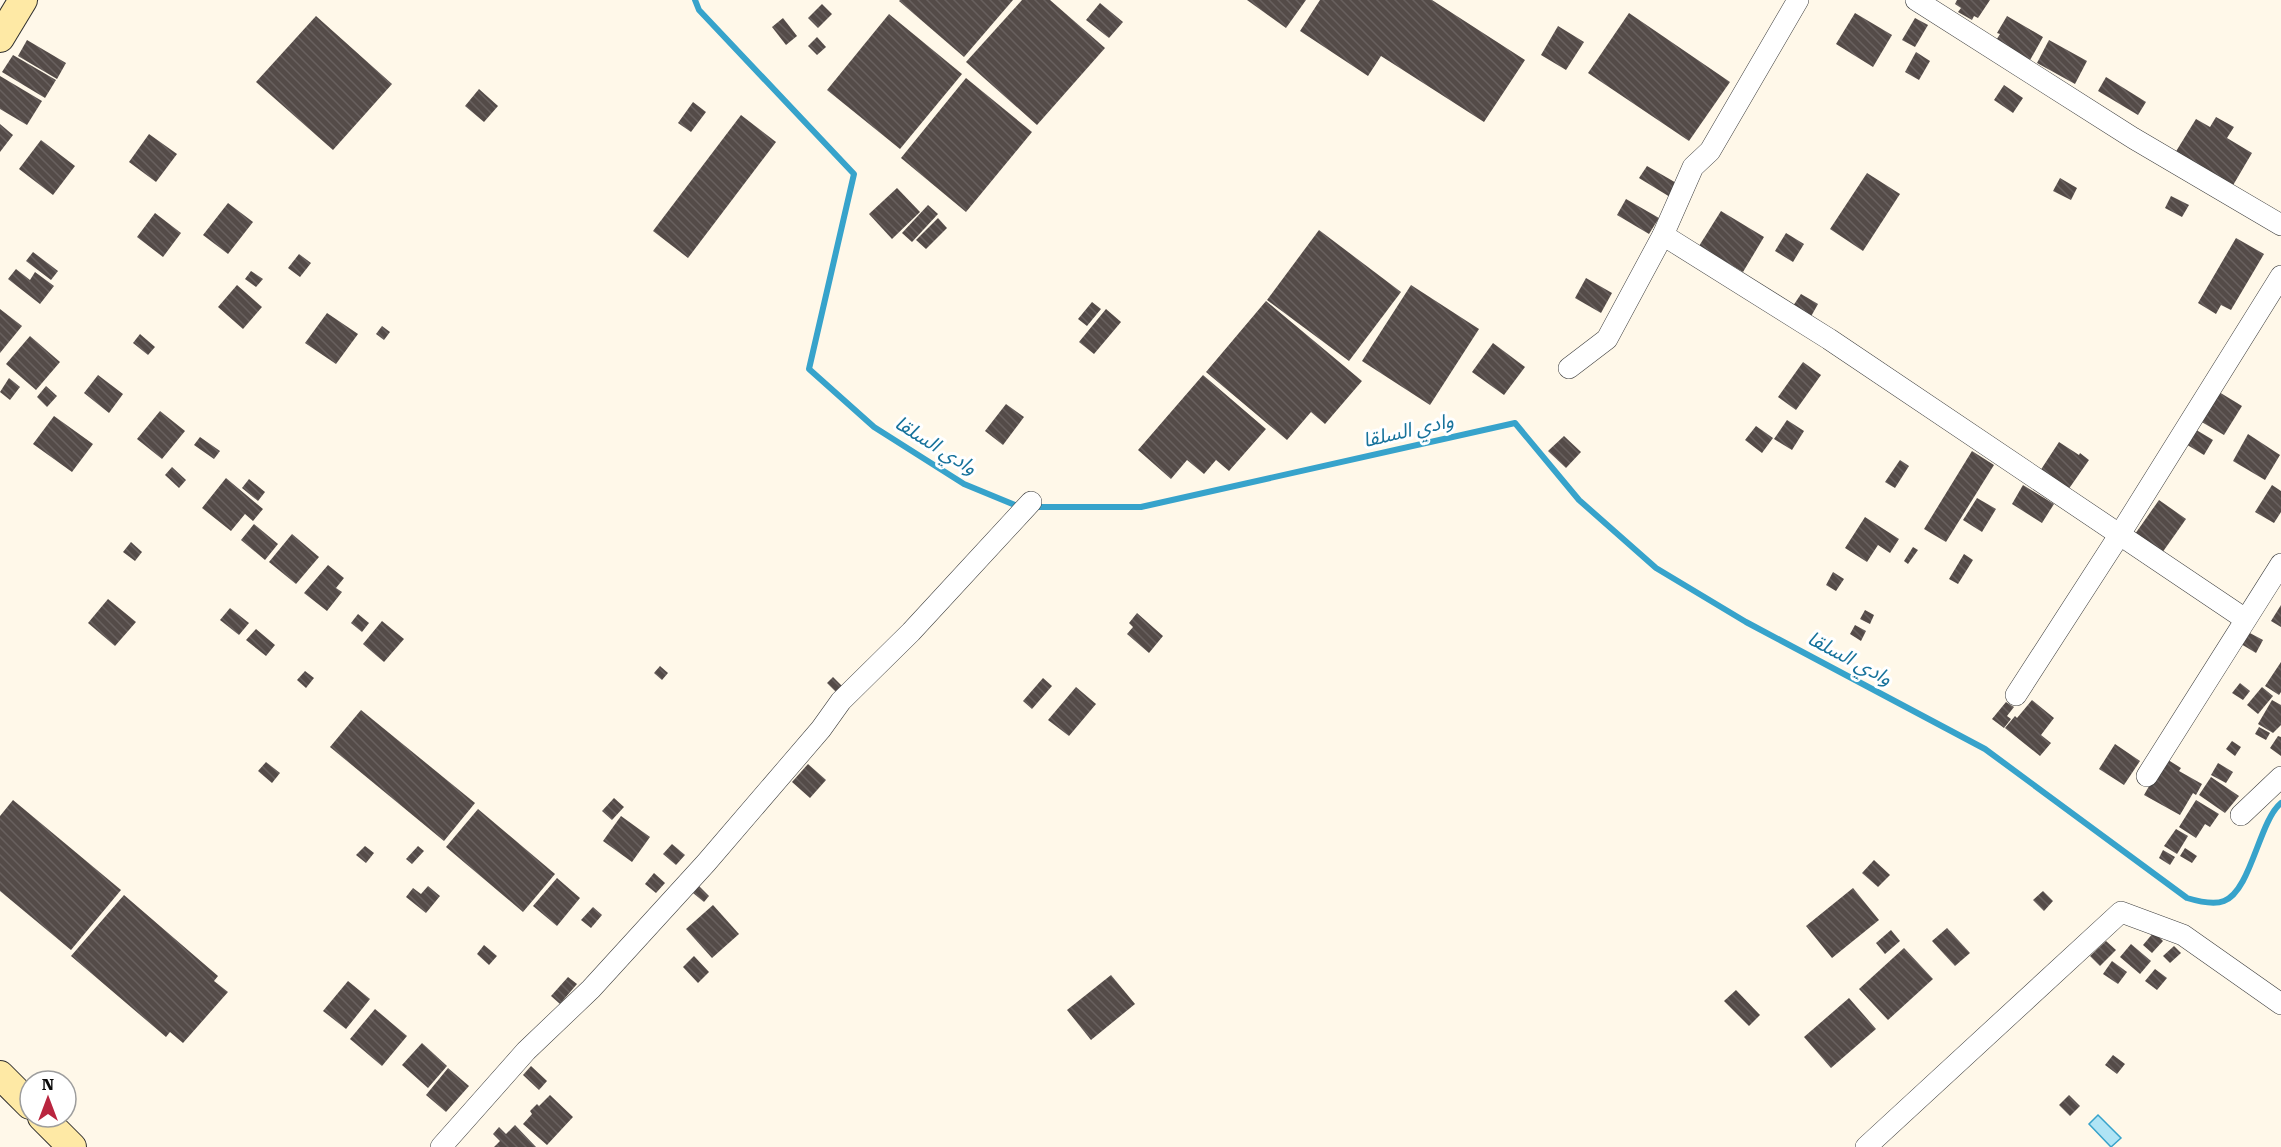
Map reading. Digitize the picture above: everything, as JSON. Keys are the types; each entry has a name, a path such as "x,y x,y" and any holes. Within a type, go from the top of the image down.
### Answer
{"street":[{"path":"3,28 23,0"},
{"path":"1569,368 1607,339 1663,235 1693,167 1710,151 1798,0"},
{"path":"1916,0 2133,138 2281,225"},
{"path":"1663,235 1829,339 2245,619"},
{"path":"2016,695 2120,534 2281,276"},
{"path":"441,1147 526,1051 591,989 706,863 821,729 841,701 910,632 1031,502"},
{"path":"2147,776 2281,564"},
{"path":"2241,815 2281,777"},
{"path":"1866,1147 2121,912 2183,936 2281,1004"},
{"path":"0,1075 18,1093"},
{"path":"54,1129 72,1147"}],"water":[{"path":"2098,1115 2121,1138 2111,1147 2089,1124"}],"building":[{"path":"900,0 1013,0 964,57"},
{"path":"1022,0 1050,0 1105,48 1037,125 966,62"},
{"path":"1247,0 1306,0 1286,28"},
{"path":"1320,0 1432,0 1525,60 1484,122 1381,56 1368,76 1300,31"},
{"path":"1957,0 1990,0 1978,18 1974,16 1972,20 1958,12 1961,8 1955,4"},
{"path":"1100,3 1123,22 1109,38 1086,20"},
{"path":"822,4 832,14 818,28 808,18"},
{"path":"1629,13 1730,82 1689,141 1588,73"},
{"path":"1855,13 1892,35 1873,67 1836,44"},
{"path":"889,14 962,74 900,149 827,90"},
{"path":"316,16 392,84 333,150 256,82"},
{"path":"2007,16 2043,37 2029,62 1995,42 2000,34 1997,33"},
{"path":"783,18 797,36 786,45 772,27"},
{"path":"1915,18 1928,25 1915,47 1902,40"},
{"path":"1558,26 1584,42 1566,70 1541,55"},
{"path":"817,37 826,47 817,55 808,46"},
{"path":"27,40 66,63 57,79 18,56"},
{"path":"2049,40 2087,61 2075,84 2037,63"},
{"path":"1916,52 1930,61 1919,80 1905,72"},
{"path":"13,55 56,80 45,98 2,72"},
{"path":"0,76 42,101 27,125 0,109"},
{"path":"2106,77 2146,102 2138,115 2098,91"},
{"path":"966,78 1032,132 966,212 901,158"},
{"path":"2004,85 2023,98 2013,113 1994,100"},
{"path":"479,89 498,106 484,122 465,106"},
{"path":"693,102 706,112 691,132 678,123"},
{"path":"741,115 776,142 688,258 653,231"},
{"path":"2216,117 2234,127 2227,138 2252,153 2232,187 2175,153 2196,119 2210,127"},
{"path":"0,124 13,135 0,152"},
{"path":"149,134 177,154 156,182 129,162"},
{"path":"41,140 75,166 53,195 19,169"},
{"path":"1647,166 1678,184 1670,197 1639,178"},
{"path":"1867,173 1900,194 1863,251 1830,229"},
{"path":"2060,178 2077,188 2071,200 2053,191"},
{"path":"897,188 920,212 892,239 869,214"},
{"path":"2171,196 2189,205 2182,217 2165,208"},
{"path":"1626,199 1659,218 1649,234 1617,215"},
{"path":"228,203 253,222 228,254 203,235"},
{"path":"928,205 938,214 912,242 902,233"},
{"path":"1721,211 1764,237 1743,272 1699,246"},
{"path":"155,213 181,233 163,257 137,237"},
{"path":"938,218 947,228 926,249 916,240"},
{"path":"1319,230 1401,292 1349,361 1267,300"},
{"path":"1786,233 1804,244 1793,262 1775,251"},
{"path":"2236,238 2264,254 2231,310 2221,305 2216,314 2198,303"},
{"path":"33,252 58,271 51,280 26,261"},
{"path":"299,254 311,263 300,277 288,268"},
{"path":"16,269 30,280 35,272 54,286 40,304 8,279"},
{"path":"251,271 263,279 256,287 245,279"},
{"path":"1586,278 1612,293 1601,313 1575,298"},
{"path":"237,285 262,307 243,329 218,307"},
{"path":"1411,285 1479,329 1430,405 1362,361"},
{"path":"1801,294 1818,304 1809,320 1791,309"},
{"path":"1266,301 1362,381 1325,424 1311,412 1287,440 1206,372"},
{"path":"1092,302 1101,309 1087,326 1078,319"},
{"path":"0,309 22,326 0,353"},
{"path":"1106,309 1121,322 1094,354 1079,342"},
{"path":"327,313 358,334 336,364 305,343"},
{"path":"382,326 390,332 384,340 376,334"},
{"path":"140,334 155,347 148,355 133,343"},
{"path":"30,336 60,362 36,390 6,364"},
{"path":"1493,343 1525,367 1504,395 1472,372"},
{"path":"1803,362 1821,375 1796,410 1778,397"},
{"path":"98,375 123,394 109,413 84,393"},
{"path":"1203,375 1266,429 1229,471 1216,460 1204,474 1187,460 1171,479 1138,450"},
{"path":"9,378 20,387 10,400 0,392"},
{"path":"46,386 57,396 47,407 37,397"},
{"path":"2219,392 2242,406 2224,435 2200,421"},
{"path":"1006,404 1024,417 1003,445 985,431"},
{"path":"160,411 185,431 162,459 137,439"},
{"path":"54,416 93,444 72,472 33,444"},
{"path":"1787,420 1804,431 1792,450 1774,439"},
{"path":"1756,426 1773,438 1762,453 1745,440"},
{"path":"2193,428 2213,440 2204,455 2184,443"},
{"path":"2248,434 2280,455 2265,480 2233,461"},
{"path":"1564,436 1581,452 1566,468 1548,451"},
{"path":"200,437 220,451 214,459 194,445"},
{"path":"2059,442 2089,460 2068,490 2040,471"},
{"path":"1972,451 1994,465 1946,542 1924,529"},
{"path":"1900,460 1909,466 1895,488 1885,482"},
{"path":"172,467 186,480 179,488 165,475"},
{"path":"226,478 263,509 253,521 245,514 231,531 202,508"},
{"path":"249,479 265,492 258,501 242,488"},
{"path":"2023,485 2054,504 2042,523 2012,504"},
{"path":"2272,485 2281,491 2281,512 2274,523 2255,512"},
{"path":"1977,498 1996,509 1982,532 1963,520"},
{"path":"2159,500 2186,519 2162,553 2135,534"},
{"path":"1865,517 1899,539 1890,553 1878,545 1867,562 1845,548"},
{"path":"254,524 278,544 265,560 241,540"},
{"path":"292,534 319,557 296,584 269,562"},
{"path":"131,542 142,552 135,561 123,552"},
{"path":"1913,547 1918,550 1908,564 1904,561"},
{"path":"1964,554 1973,560 1958,584 1949,579"},
{"path":"328,565 344,578 336,588 342,592 327,611 304,593"},
{"path":"1833,572 1844,579 1836,591 1826,585"},
{"path":"108,599 136,622 115,646 88,623"},
{"path":"2281,605 2281,627 2271,621"},
{"path":"230,608 249,623 239,635 220,620"},
{"path":"1865,610 1874,615 1870,624 1860,619"},
{"path":"1137,613 1163,636 1149,653 1127,634 1133,627 1129,623"},
{"path":"358,614 369,623 362,632 351,623"},
{"path":"382,621 404,639 384,662 363,644"},
{"path":"1855,625 1866,631 1861,641 1850,634"},
{"path":"256,629 275,645 266,656 246,640"},
{"path":"2248,632 2263,640 2256,653 2241,644"},
{"path":"2281,662 2281,692 2279,695 2265,686"},
{"path":"660,666 668,673 662,680 654,673"},
{"path":"305,671 314,678 306,688 297,680"},
{"path":"833,677 844,688 838,694 827,683"},
{"path":"1043,678 1052,686 1032,709 1023,701"},
{"path":"2240,683 2250,691 2243,700 2232,693"},
{"path":"1076,687 1096,704 1069,736 1048,720"},
{"path":"2262,687 2273,696 2258,714 2247,705"},
{"path":"2032,700 2054,718 2041,735 2051,743 2040,756 2005,728"},
{"path":"2272,700 2281,705 2281,725 2273,733 2258,724"},
{"path":"2006,702 2014,707 2007,716 2011,719 2004,728 1992,719"},
{"path":"361,710 475,803 444,841 330,747"},
{"path":"2259,727 2270,733 2266,740 2255,734"},
{"path":"2278,736 2281,737 2281,756 2270,748"},
{"path":"2232,741 2241,747 2235,756 2226,749"},
{"path":"2115,744 2140,761 2124,785 2099,769"},
{"path":"2165,758 2181,768 2179,771 2202,784 2196,795 2193,793 2180,815 2144,795"},
{"path":"266,762 280,773 272,783 258,771"},
{"path":"2218,763 2233,772 2226,783 2211,775"},
{"path":"808,764 826,780 810,798 792,782"},
{"path":"2211,777 2239,796 2225,813 2199,795"},
{"path":"614,798 624,807 612,820 602,811"},
{"path":"13,800 121,890 71,950 0,891 0,816"},
{"path":"2196,800 2219,814 2210,827 2205,824 2196,838 2179,827"},
{"path":"478,809 555,874 523,912 446,847"},
{"path":"621,816 650,837 632,862 603,841"},
{"path":"2176,829 2188,836 2177,854 2164,846"},
{"path":"672,844 685,855 676,865 663,854"},
{"path":"365,846 374,853 366,863 356,855"},
{"path":"418,846 424,851 412,864 406,859"},
{"path":"2185,848 2197,856 2192,863 2180,856"},
{"path":"2163,850 2175,857 2170,865 2159,858"},
{"path":"1874,860 1890,875 1878,887 1862,873"},
{"path":"654,873 665,883 656,893 645,884"},
{"path":"557,878 580,898 557,926 533,906"},
{"path":"428,886 440,896 426,913 406,897 413,888 421,894"},
{"path":"699,886 709,896 704,902 693,893"},
{"path":"1853,888 1879,920 1832,958 1806,926"},
{"path":"2043,891 2053,901 2044,911 2033,900"},
{"path":"124,895 218,976 214,981 228,992 183,1043 170,1032 166,1037 71,956"},
{"path":"713,905 739,934 712,958 686,929"},
{"path":"593,907 602,915 591,928 581,920"},
{"path":"1947,928 1970,953 1955,966 1932,941"},
{"path":"1891,930 1900,941 1885,954 1876,943"},
{"path":"2154,932 2163,941 2152,953 2143,945"},
{"path":"2106,941 2116,950 2100,966 2090,956"},
{"path":"2131,944 2151,961 2140,974 2120,957"},
{"path":"484,945 497,956 489,965 477,954"},
{"path":"2174,946 2181,953 2170,963 2163,956"},
{"path":"1904,948 1933,979 1888,1020 1859,989"},
{"path":"694,956 709,972 698,983 683,967"},
{"path":"2112,961 2127,972 2118,984 2103,974"},
{"path":"2155,969 2167,978 2157,990 2145,981"},
{"path":"1111,975 1135,1004 1091,1040 1067,1010"},
{"path":"568,977 577,984 560,1004 551,996"},
{"path":"348,981 370,999 346,1029 323,1011"},
{"path":"1736,990 1760,1015 1749,1026 1724,1001"},
{"path":"1849,998 1876,1029 1831,1068 1804,1037"},
{"path":"375,1009 407,1036 382,1066 350,1039"},
{"path":"422,1043 447,1066 428,1088 402,1065"},
{"path":"2113,1055 2125,1064 2117,1074 2105,1065"},
{"path":"531,1066 547,1081 539,1090 523,1075"},
{"path":"448,1068 469,1086 446,1112 426,1095"},
{"path":"550,1095 573,1117 547,1145 523,1124 532,1114 530,1111"},
{"path":"2069,1095 2080,1106 2070,1116 2059,1105"},
{"path":"515,1125 536,1147 494,1147 500,1141 493,1134 499,1127 506,1134"}],"waterway":[{"name":"وادي السلقا","path":"695,0 699,10 854,174 809,369 874,427 964,484 1020,507"},
{"name":"وادي السلقا","path":"1033,507 1141,507 1515,423 1579,500 1656,568 1746,622 1985,749 2187,898 2215,903 2224,901 2233,895 2248,870 2273,812 2281,803"}]}
